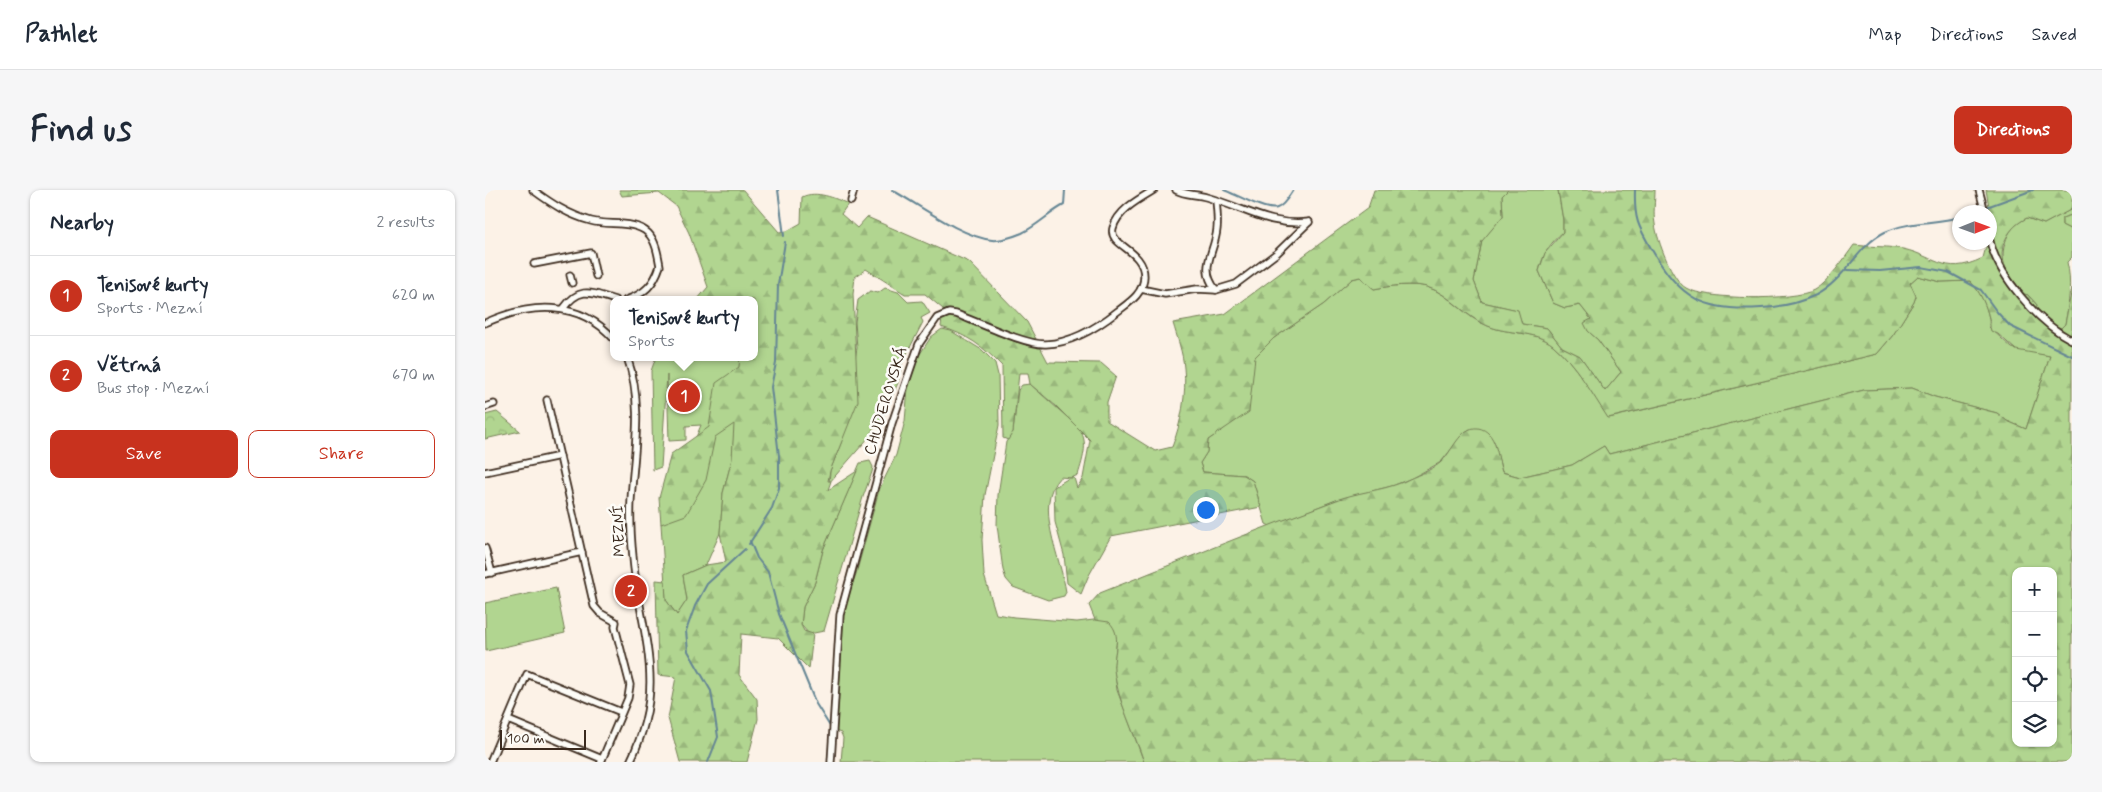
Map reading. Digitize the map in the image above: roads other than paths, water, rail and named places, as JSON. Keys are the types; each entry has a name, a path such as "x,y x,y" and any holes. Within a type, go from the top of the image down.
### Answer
{"street":[{"path":"533,190 569,214 596,222 627,225 648,233 653,240 660,266 650,287 636,296"},
{"path":"851,201 854,190"},
{"path":"1154,190 1135,201 1118,219 1113,230 1114,238 1118,243 1135,254 1142,263 1144,276 1141,289 1165,294 1197,290 1217,290 1236,284 1277,253 1309,222 1291,224 1272,222 1217,200 1176,190"},
{"path":"1979,190 1984,205"},
{"path":"1217,200 1217,230 1207,264 1210,282 1217,290"},
{"path":"1992,250 2004,273 2040,318 2072,340"},
{"path":"534,264 591,253 596,276"},
{"path":"570,275 572,283"},
{"name":"CHUDEROVSKÁ","path":"831,762 840,615 898,404 919,344 933,323 943,315 956,314 1040,344 1055,343 1096,327 1135,298 1141,289"},
{"path":"563,309 570,299 588,292 610,299"},
{"path":"485,323 527,308 563,309 581,314 596,323 610,335"},
{"name":"MEZNÍ","path":"628,361 633,374 638,406 631,501 633,560 649,659 650,682 643,729 630,762"},
{"path":"508,720 601,760 628,698 630,685 615,627 616,622 607,619 594,606 547,400"},
{"path":"485,407 494,404"},
{"path":"485,472 560,456"},
{"path":"485,548 488,573 582,552"},
{"path":"490,762 527,674 621,712"}],"waterway":[{"path":"778,190 784,236"},
{"path":"892,190 954,227 992,240 1022,233 1064,205 1065,190"},
{"path":"1224,190 1272,209 1282,205 1293,190"},
{"path":"1635,190 1635,208 1638,222 1643,235 1662,267 1684,291 1696,299 1724,308 1775,307 1796,303 1809,298 1826,289 1867,245 1885,232 1912,224 1952,219"},
{"path":"1992,205 2033,190"},
{"path":"749,544 772,508 779,488 779,456 771,387 776,363 778,285 785,242"},
{"path":"1847,270 1880,271 1921,267 1948,272 1981,290 2010,326 2072,356"},
{"path":"750,541 757,558 768,572 779,614 816,704 831,728"},
{"path":"708,762 718,737 711,691 688,651 686,631 695,606 707,584 745,549"}],"place":[{"name":"Tenisové kurty","path":"684,396"},
{"name":"Větrná","path":"631,591"}]}
